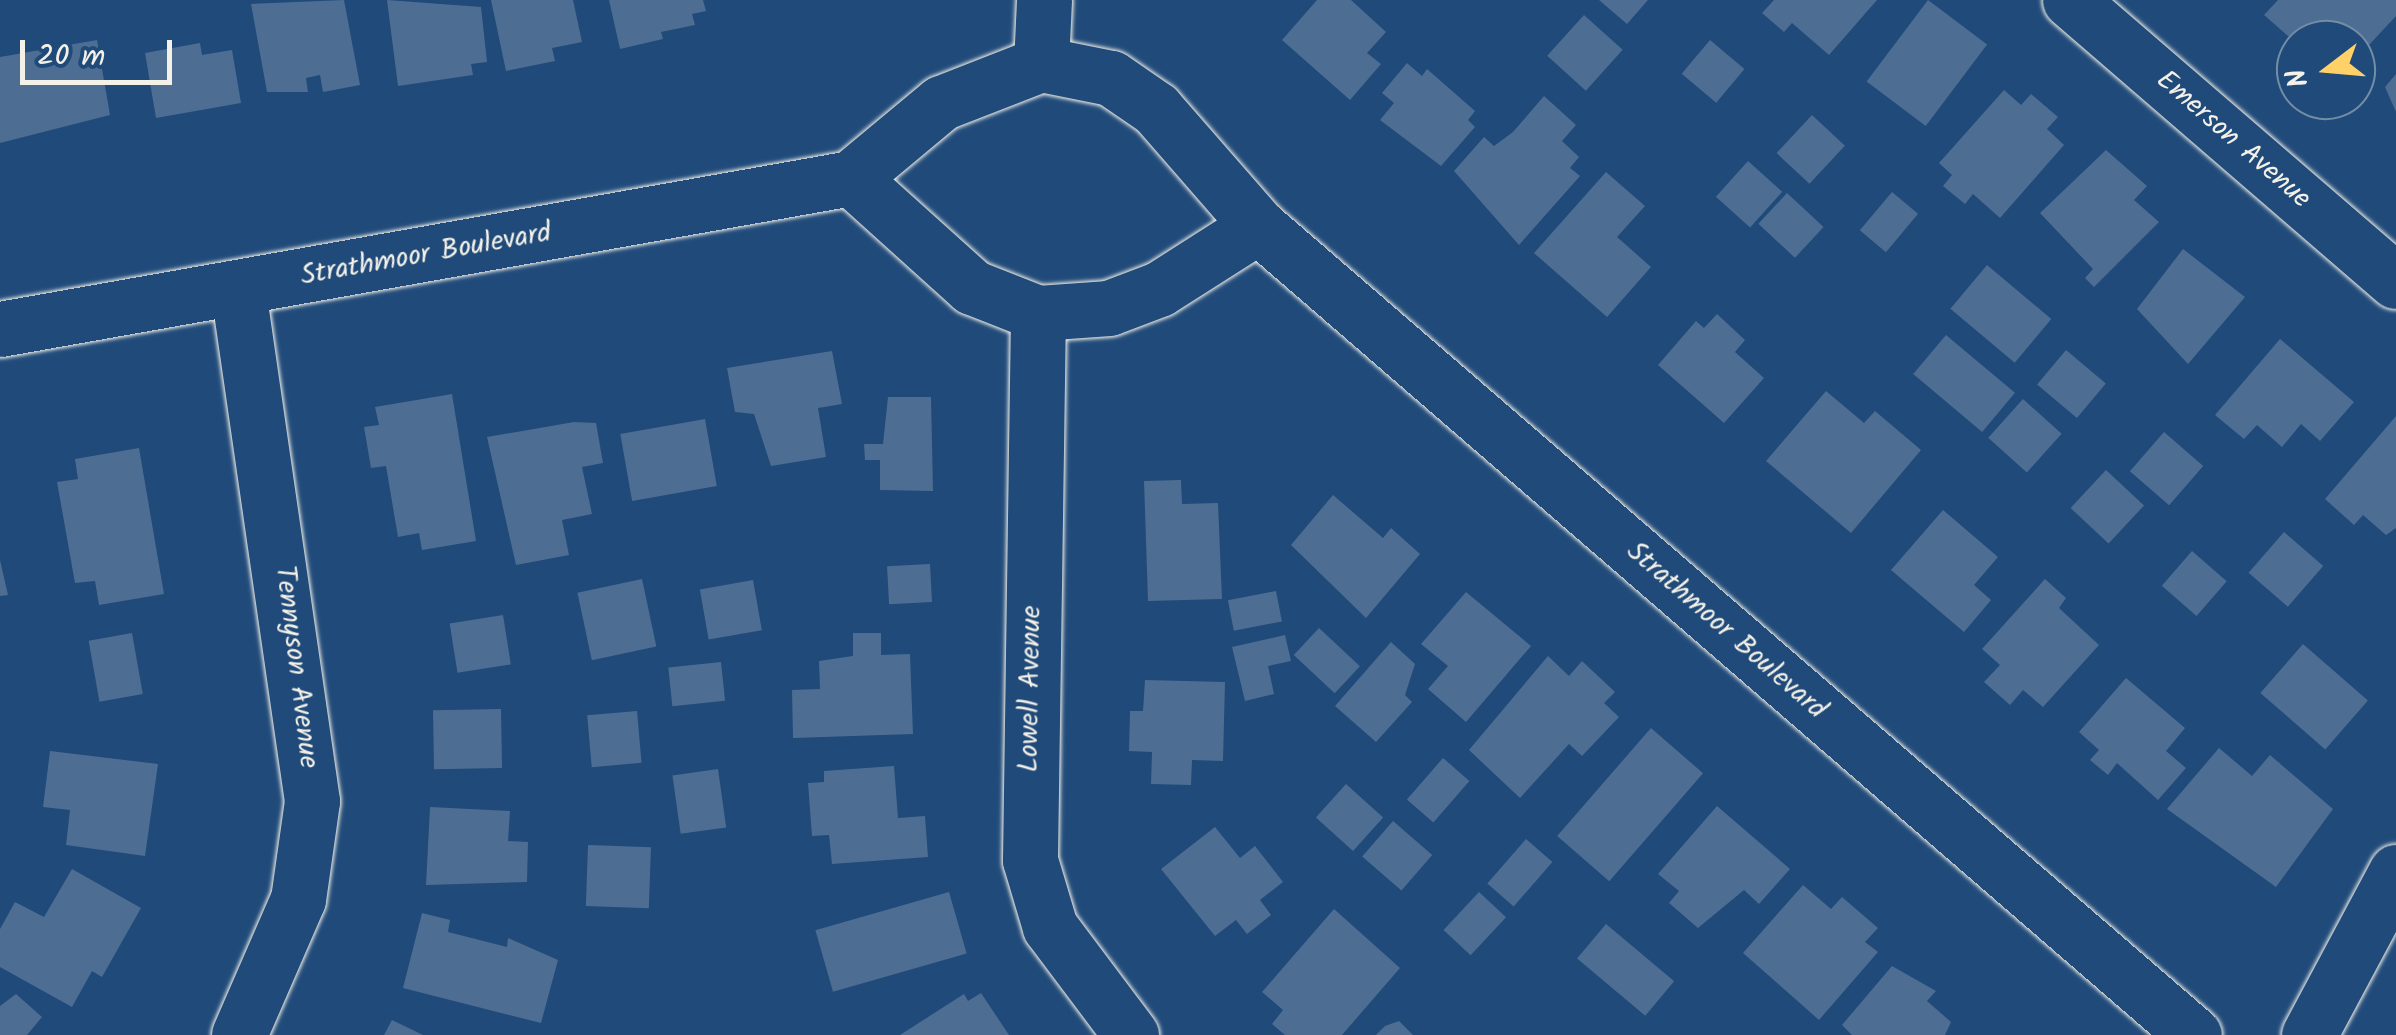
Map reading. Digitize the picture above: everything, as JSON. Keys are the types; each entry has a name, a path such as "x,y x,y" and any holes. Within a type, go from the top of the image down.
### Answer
{"street":[{"path":"1041,64 1044,0"},
{"name":"Emerson Avenue","path":"2070,0 2396,282"},
{"path":"1041,64 1111,78 1156,109 1258,226 1159,289 1109,308 1038,313 972,286 851,178 941,102 1041,64"},
{"name":"Strathmoor Boulevard","path":"0,329 238,290 851,178"},
{"name":"Strathmoor Boulevard","path":"1258,226 2194,1035"},
{"name":"Tennyson Avenue","path":"238,290 312,800 298,899 239,1035"},
{"name":"Lowell Avenue","path":"1038,313 1030,860 1050,928 1131,1035"},
{"path":"2310,1035 2396,872"}],"building":[{"path":"344,0 360,85 323,92 320,75 306,78 308,92 267,92 251,4"},
{"path":"387,0 481,7 487,62 471,64 473,75 398,86"},
{"path":"491,0 573,0 582,42 552,48 555,61 506,71"},
{"path":"609,0 703,0 706,11 692,14 695,25 661,32 663,39 620,49"},
{"path":"1317,0 1351,0 1386,32 1367,53 1381,64 1350,100 1282,40"},
{"path":"1599,0 1648,0 1627,24"},
{"path":"1774,0 1877,0 1829,55 1792,23 1784,32 1762,13"},
{"path":"1928,0 1987,45 1926,126 1867,81"},
{"path":"2278,0 2396,0 2396,16 2376,38 2376,20 2276,20 2276,26 2264,15"},
{"path":"1584,15 1623,50 1586,91 1547,56"},
{"path":"97,40 110,115 0,143 0,57"},
{"path":"1710,40 1744,69 1716,103 1682,74"},
{"path":"200,43 202,55 232,50 241,103 156,118 145,53"},
{"path":"1407,63 1422,76 1427,69 1475,111 1468,120 1475,127 1441,166 1380,120 1394,103 1382,93"},
{"path":"2396,74 2396,112 2385,87"},
{"path":"2004,90 2021,105 2031,94 2058,117 2047,129 2064,145 2000,218 1973,194 1965,204 1943,186 1952,175 1939,163"},
{"path":"1544,96 1576,125 1562,141 1579,157 1570,168 1580,176 1519,245 1454,171 1484,137 1494,146 1513,132"},
{"path":"1812,115 1845,146 1809,184 1777,153"},
{"path":"2106,150 2147,186 2134,200 2159,222 2094,287 2085,278 2093,269 2040,213"},
{"path":"1748,161 1782,192 1750,227 1716,197"},
{"path":"1606,172 1645,206 1617,237 1651,267 1607,317 1534,253"},
{"path":"1892,192 1918,214 1886,252 1860,230"},
{"path":"1787,193 1824,227 1795,258 1758,224"},
{"path":"2183,249 2245,297 2188,364 2137,309"},
{"path":"1987,265 2051,319 2015,363 1950,309"},
{"path":"1717,314 1745,340 1735,352 1764,378 1724,423 1658,365 1696,321 1704,328"},
{"path":"1946,335 2015,393 1982,432 1913,374"},
{"path":"2280,339 2354,402 2320,441 2301,424 2282,447 2257,425 2244,439 2215,415"},
{"path":"2066,350 2106,383 2077,418 2037,384"},
{"path":"832,351 842,404 818,408 826,457 771,466 754,414 735,412 727,368"},
{"path":"1826,391 1864,423 1875,411 1921,450 1851,533 1766,461"},
{"path":"452,394 476,541 422,550 419,533 398,537 386,466 371,468 364,427 379,425 375,407"},
{"path":"888,397 931,397 933,491 880,490 880,460 865,460 864,444 883,444"},
{"path":"2023,399 2062,434 2027,472 1988,438"},
{"path":"2396,416 2396,528 2386,535 2363,515 2354,525 2325,499"},
{"path":"705,419 717,486 632,501 620,434"},
{"path":"574,422 596,423 603,463 582,467 592,514 562,520 569,555 516,565 487,437"},
{"path":"2164,432 2203,466 2169,505 2130,471"},
{"path":"139,448 164,594 99,605 95,581 75,583 57,482 78,479 75,459"},
{"path":"2106,470 2144,505 2109,543 2071,508"},
{"path":"1181,480 1182,504 1218,503 1222,599 1148,601 1144,481"},
{"path":"1333,495 1383,538 1391,528 1420,554 1366,618 1291,545"},
{"path":"1943,510 1998,557 1974,585 1991,600 1964,632 1891,570"},
{"path":"2284,532 2323,566 2288,607 2249,573"},
{"path":"2192,551 2227,581 2197,616 2162,586"},
{"path":"0,560 8,595 0,596"},
{"path":"930,564 932,602 889,604 887,566"},
{"path":"642,579 656,646 592,660 577,593"},
{"path":"2045,579 2066,598 2059,608 2099,645 2043,707 2023,690 2010,705 1984,682 2000,665 1982,649"},
{"path":"753,580 762,630 709,640 700,589"},
{"path":"1276,591 1282,621 1234,631 1228,600"},
{"path":"1466,592 1531,646 1466,722 1428,689 1448,666 1421,644"},
{"path":"503,615 511,664 457,673 450,623"},
{"path":"1319,628 1360,666 1335,693 1294,655"},
{"path":"132,633 143,694 99,702 89,641"},
{"path":"853,633 881,633 881,655 910,654 913,734 793,738 792,690 820,689 819,661 853,656"},
{"path":"1285,635 1291,661 1268,666 1274,694 1245,701 1232,647"},
{"path":"1391,642 1415,664 1405,695 1412,702 1376,742 1335,706"},
{"path":"2303,644 2368,700 2325,749 2260,693"},
{"path":"1548,656 1569,676 1582,661 1615,692 1604,703 1619,717 1582,756 1569,744 1520,798 1469,750"},
{"path":"721,662 725,701 672,706 668,668"},
{"path":"2126,678 2185,728 2166,751 2186,768 2158,800 2117,763 2108,775 2090,760 2099,750 2079,732"},
{"path":"1145,680 1225,682 1223,761 1192,760 1191,785 1151,784 1152,752 1129,751 1130,711 1143,711"},
{"path":"501,709 502,768 434,769 433,710"},
{"path":"637,711 642,763 592,767 587,715"},
{"path":"1651,728 1703,773 1609,881 1557,836"},
{"path":"2219,748 2252,776 2270,755 2333,809 2276,887 2167,809"},
{"path":"50,751 158,764 145,856 66,845 70,810 43,807"},
{"path":"1443,758 1469,781 1433,822 1407,800"},
{"path":"894,766 898,818 925,816 928,857 832,864 829,835 812,836 808,783 824,782 824,771"},
{"path":"718,769 726,827 681,834 672,775"},
{"path":"1346,784 1383,817 1353,851 1316,817"},
{"path":"1717,806 1790,869 1759,904 1744,890 1698,928 1669,903 1679,891 1658,874"},
{"path":"430,807 510,811 508,841 528,842 527,882 426,885"},
{"path":"1393,821 1432,855 1401,891 1362,856"},
{"path":"1215,827 1240,858 1255,846 1283,882 1260,900 1271,915 1247,934 1236,920 1215,936 1161,869"},
{"path":"1526,839 1552,862 1514,906 1487,884"},
{"path":"588,845 651,847 649,908 586,906"},
{"path":"72,869 141,908 102,977 92,971 72,1007 0,967 0,929 15,902 44,917"},
{"path":"1803,885 1831,909 1842,897 1878,928 1865,942 1878,952 1819,1020 1743,953"},
{"path":"949,892 967,954 833,992 815,930"},
{"path":"1479,892 1506,917 1471,955 1444,930"},
{"path":"1334,909 1400,968 1342,1035 1285,1035 1272,1024 1283,1010 1262,992"},
{"path":"422,913 450,920 448,932 507,947 508,938 558,960 541,1023 403,988"},
{"path":"1606,924 1674,981 1645,1016 1577,958"},
{"path":"1892,966 1936,991 1927,1001 1951,1022 1945,1035 1852,1035 1842,1025"},
{"path":"981,993 1009,1035 900,1035 964,994 968,1001"},
{"path":"16,994 42,1017 27,1035 0,1035 0,1006"},
{"path":"392,1020 423,1035 384,1035"},
{"path":"1399,1021 1413,1035 1376,1035 1385,1026"}]}
